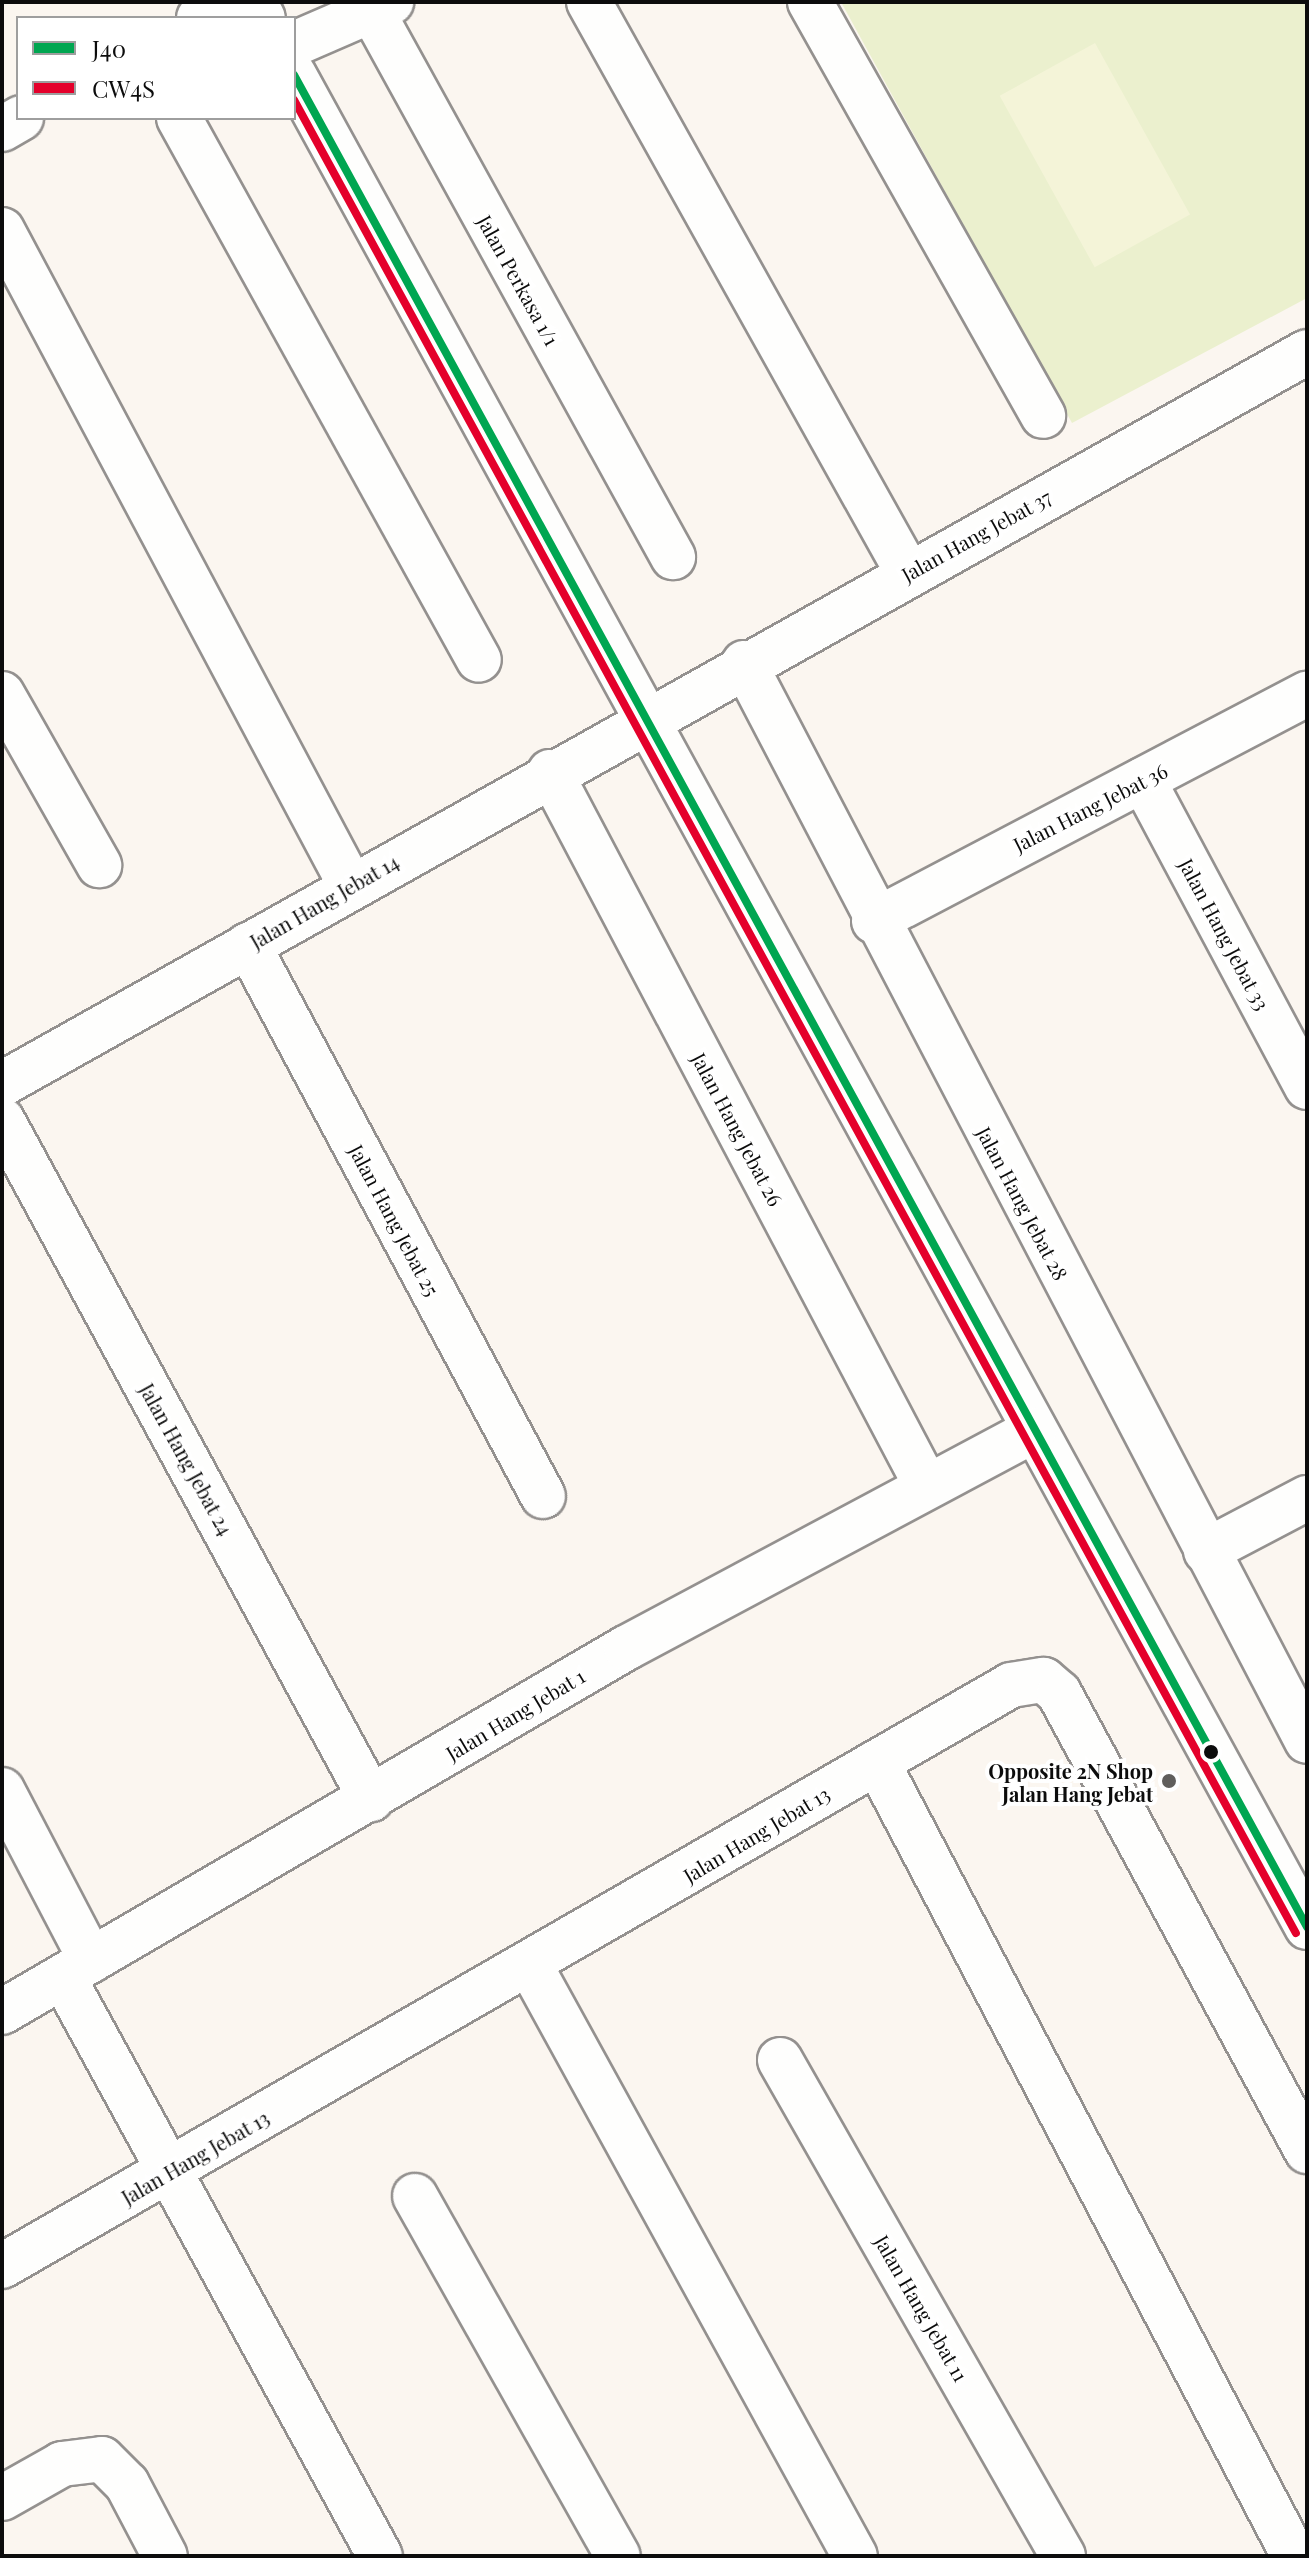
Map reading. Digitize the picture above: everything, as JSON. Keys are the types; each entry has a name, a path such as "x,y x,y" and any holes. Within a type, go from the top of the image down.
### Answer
{"street":[{"path":"202,16 227,2"},
{"path":"589,2 908,573"},
{"path":"810,2 1043,416"},
{"path":"296,43 376,6"},
{"name":"Jalan Perkasa 1/1","path":"376,6 673,557"},
{"path":"296,79 1307,1927"},
{"path":"180,120 479,660"},
{"path":"2,230 351,886"},
{"name":"Jalan Hang Jebat 37","path":"646,718 1307,352"},
{"name":"Jalan Hang Jebat 28","path":"744,663 874,921 1307,1741"},
{"path":"2,694 99,865"},
{"name":"Jalan Hang Jebat 36","path":"874,921 1307,694"},
{"name":"Jalan Hang Jebat 14","path":"2,1084 646,718"},
{"name":"Jalan Hang Jebat 26","path":"550,772 926,1485"},
{"name":"Jalan Hang Jebat 33","path":"1143,780 1307,1087"},
{"name":"Jalan Hang Jebat 25","path":"248,945 543,1496"},
{"name":"Jalan Hang Jebat 24","path":"2,1120 371,1799"},
{"name":"Jalan Hang Jebat 1","path":"2,2012 626,1648 926,1485 1035,1430"},
{"path":"1206,1551 1307,1498"},
{"name":"Jalan Hang Jebat 13","path":"2,2266 531,1967 1011,1685 1044,1680 1059,1693 1304,2138"},
{"path":"877,1762 1296,2556 1307,2551"},
{"path":"2,1790 165,2174 380,2556"},
{"path":"531,1967 855,2556"},
{"name":"Jalan Hang Jebat 11","path":"780,2060 1063,2556"},
{"path":"415,2196 618,2556"},
{"path":"2,2498 62,2464 102,2459 127,2484 165,2556"}],"green space":[{"path":"841,2 1307,2 1307,298 1072,423"},
{"path":"1095,43 1190,214 1095,267 1000,96"}],"transit line":[{"name":"J40","path":"296,79 1307,1927"},
{"name":"CW4S","path":"296,104 1296,1933"}],"place":[{"name":"Opposite 2N Shop Jalan Hang Jebat","path":"1169,1781"}]}
